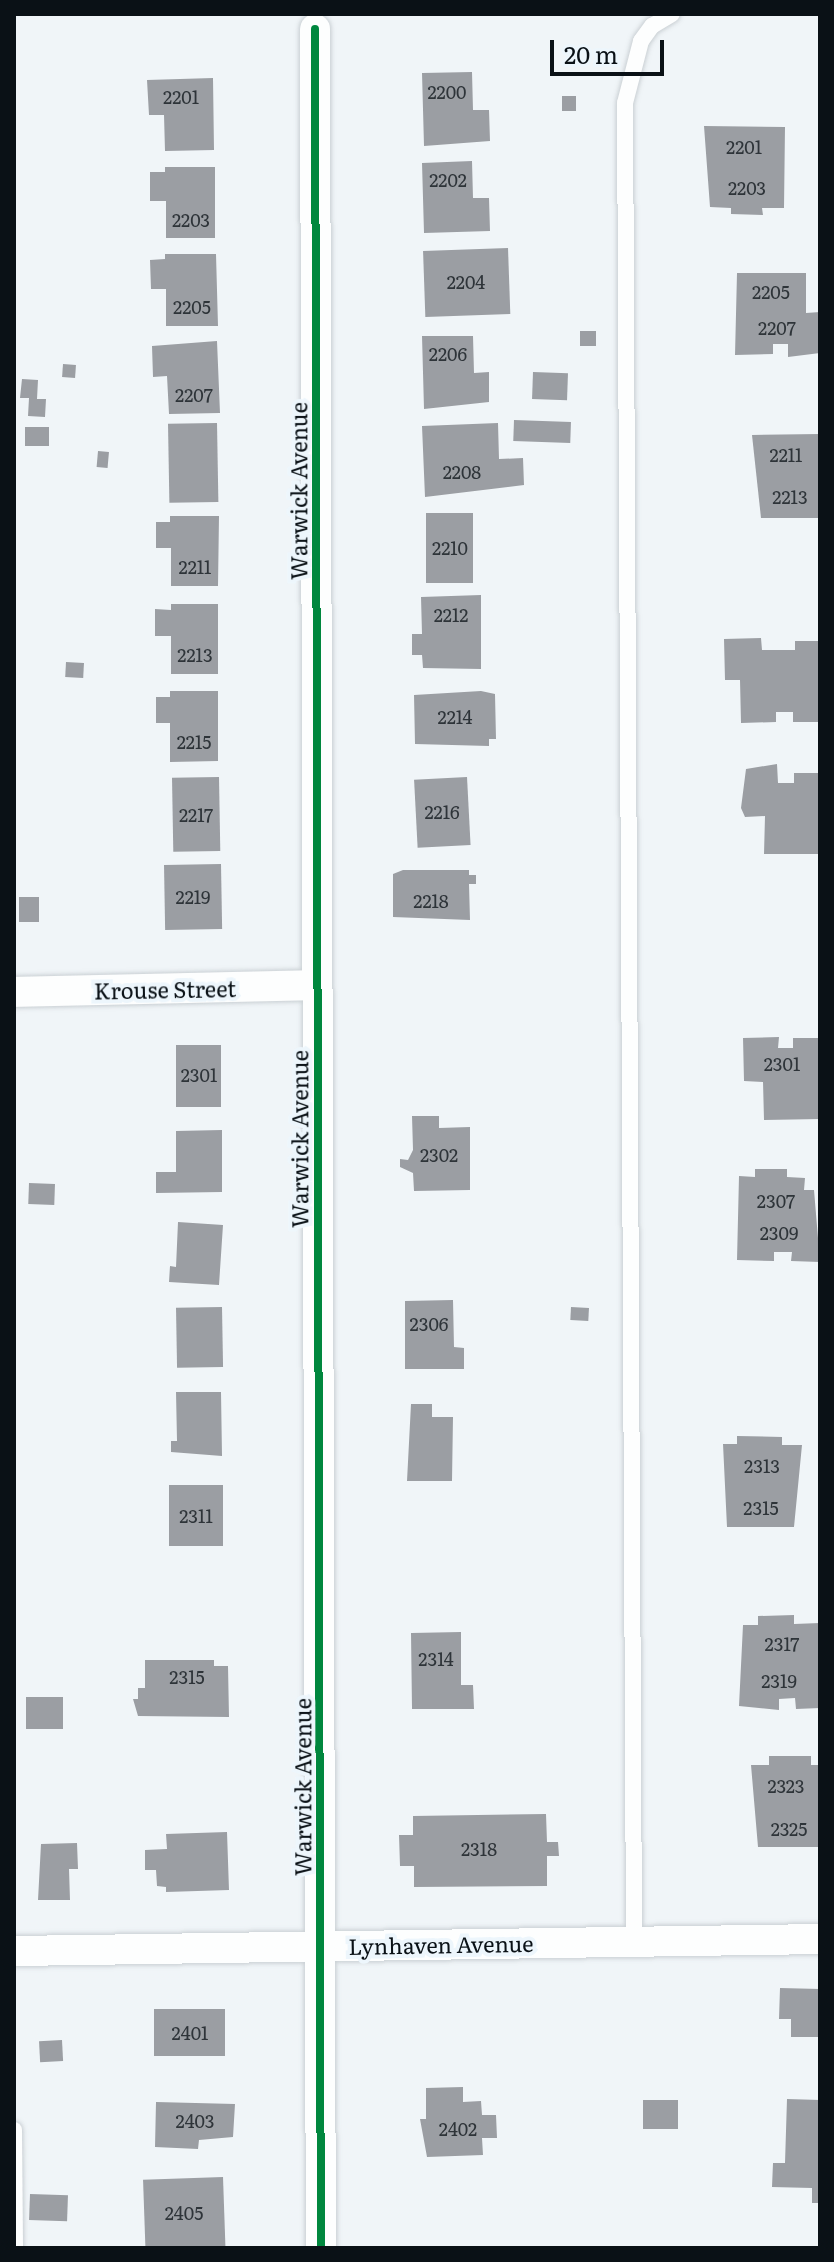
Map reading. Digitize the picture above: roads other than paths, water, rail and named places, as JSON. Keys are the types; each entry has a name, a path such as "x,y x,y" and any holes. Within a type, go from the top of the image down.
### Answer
{"street":[{"name":"Warwick Avenue","path":"315,29 321,2248"},
{"name":"Krouse Street","path":"14,992 317,985"},
{"name":"Lynhaven Avenue","path":"14,1951 820,1939"}],"lane":[{"path":"634,1941 625,103 641,41 652,26 672,14"},
{"path":"14,2130 15,2248"}]}
